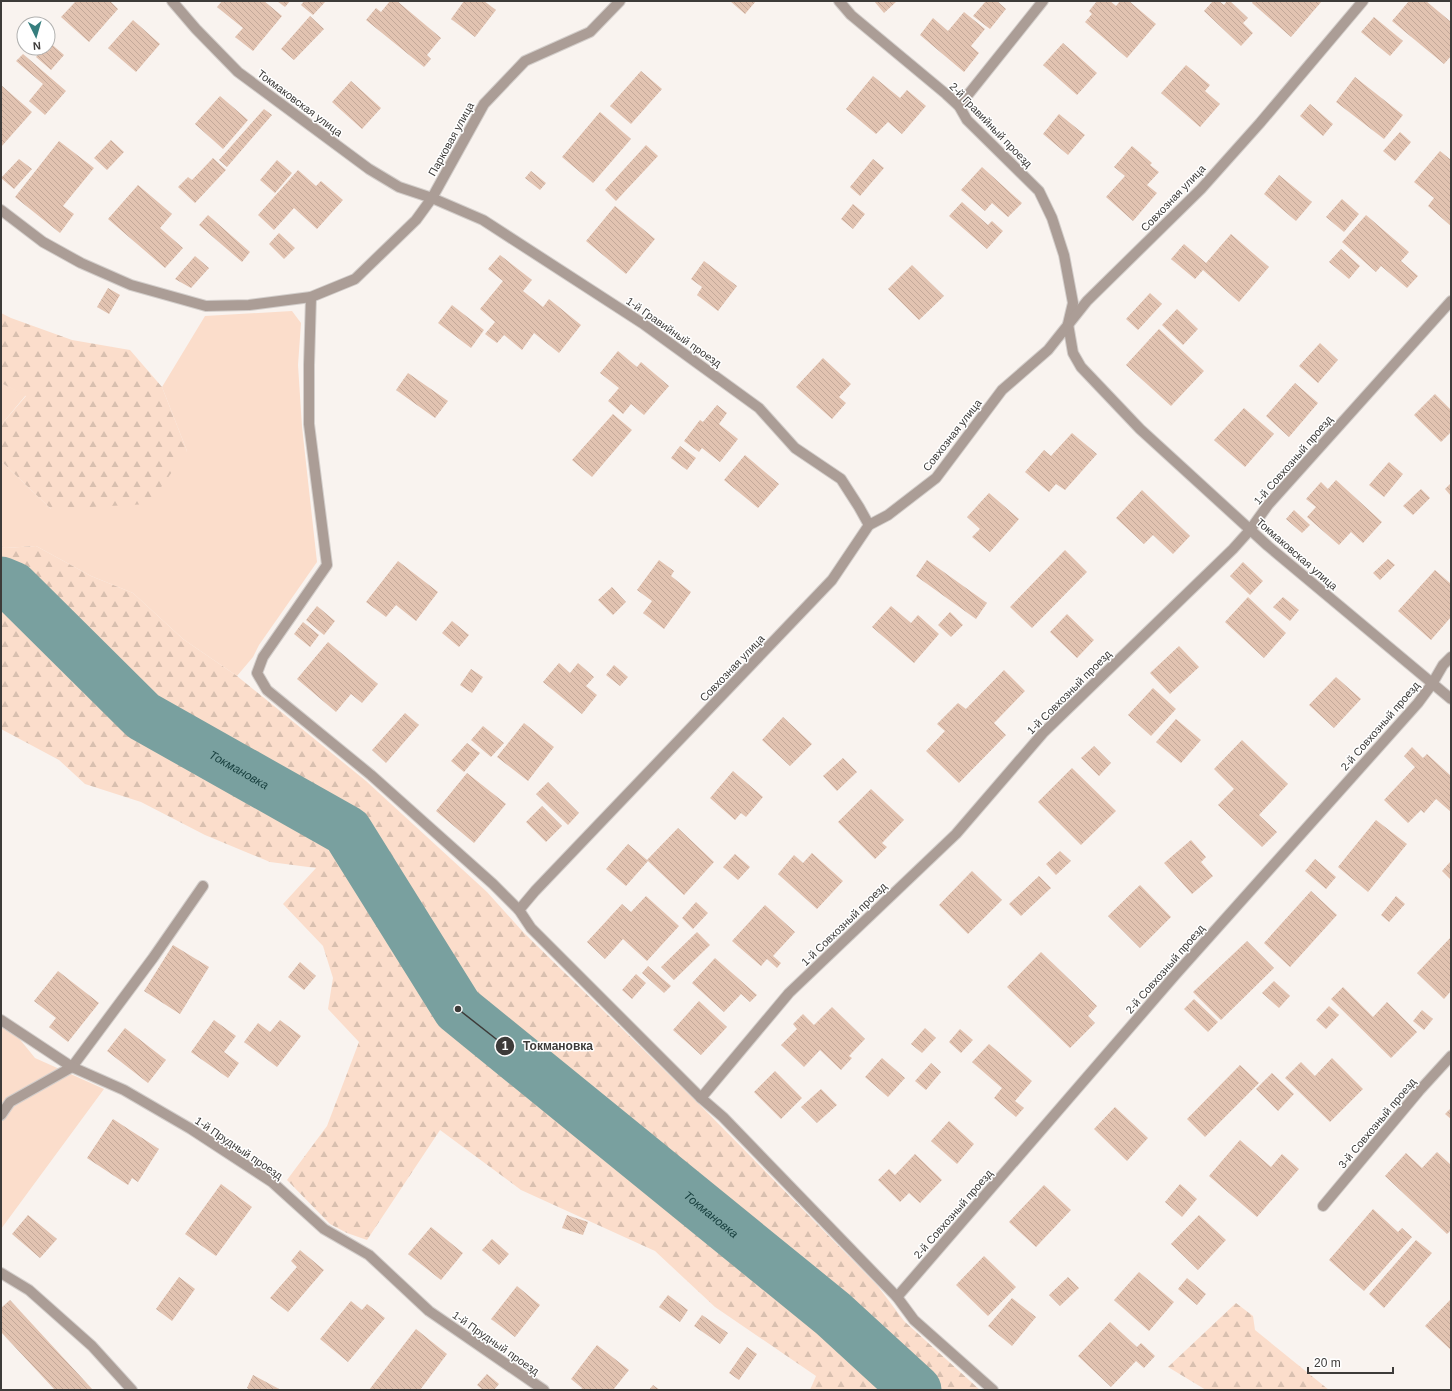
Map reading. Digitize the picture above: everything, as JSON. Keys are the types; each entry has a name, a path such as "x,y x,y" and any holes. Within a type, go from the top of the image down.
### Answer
{"street":[{"name":"Парковая улица","path":"1,210 43,242 81,264 131,285 191,302 206,306 249,305 311,297 355,279 416,220 432,198 484,104 525,61 590,32 620,1"},
{"name":"2-й Гравийный проезд","path":"839,1 851,15 959,106 967,120 1038,191 1052,218 1064,255 1073,303 1068,324"},
{"path":"959,106 1043,1"},
{"name":"Совхозная улица","path":"519,910 534,891 832,580 868,525 888,515 936,478 1002,390 1048,350 1086,301 1206,184 1260,123 1363,1"},
{"name":"Токмаковская улица","path":"178,3 196,29 238,72 369,169 399,187 432,198"},
{"name":"1-й Гравийный проезд","path":"432,198 483,220 642,323 758,408 795,448 840,479 859,507 868,525"},
{"path":"311,297 309,424 327,565 264,657 257,673 267,690 371,775 493,884 519,910 531,928 701,1098 729,1123 897,1297 914,1320 993,1390"},
{"name":"1-й Совхозный проезд","path":"701,1098 789,993 956,834 1043,733 1221,561 1250,530 1268,505 1451,301"},
{"name":"Токмаковская улица","path":"1068,324 1073,353 1081,367 1140,429 1274,551 1451,699"},
{"name":"2-й Совхозный проезд","path":"897,1297 1176,974 1418,704 1443,665 1451,657"},
{"path":"1,1115 10,1102 72,1066 153,958 203,886"},
{"name":"1-й Прудный проезд","path":"1,1020 72,1066 124,1090 191,1129 272,1182 324,1229 369,1255 429,1311 544,1390"},
{"name":"3-й Совхозный проезд","path":"1323,1206 1451,1056"},
{"path":"1,1273 29,1290 92,1346 132,1390"}],"green space":[{"path":"292,311 301,323 298,365 302,427 317,562 259,645 253,657 237,676 183,639 133,593 91,576 36,546 5,548 1,546 1,461 51,509 187,451 162,387 205,316"},
{"path":"1,313 72,340 130,350 162,387 187,451 149,504 51,509 1,461 1,425 26,396 1,383"},
{"path":"1,383 26,395 1,425"},
{"path":"1,546 5,548 36,546 91,576 133,593 183,639 237,676 366,781 487,892 524,933 698,1103 877,1285 904,1321 980,1390 810,1390 816,1376 715,1307 655,1251 521,1190 440,1130 367,1240 347,1233 330,1224 287,1180 327,1126 359,1042 328,1009 333,978 323,946 283,904 316,868 270,862 205,835 141,802 85,784 59,760 1,729"},
{"path":"1,1025 13,1031 35,1058 104,1089 1,1229"},
{"path":"1236,1303 1253,1316 1255,1330 1329,1390 1206,1390 1168,1367"}],"building":[{"path":"76,1 110,1 118,9 89,42 61,17"},
{"path":"222,1 264,1 282,16 253,51 235,37 243,28 217,7"},
{"path":"277,1 290,1 285,7"},
{"path":"304,1 326,1 313,15 301,5"},
{"path":"390,1 397,1 441,38 427,55 431,59 424,67 366,20 376,8 381,12"},
{"path":"464,1 484,1 496,10 475,37 451,19"},
{"path":"730,1 756,1 745,14"},
{"path":"874,1 897,1 884,13"},
{"path":"986,1 997,1 1006,9 990,29 973,16"},
{"path":"1097,1 1110,1 1116,6 1120,1 1129,1 1156,24 1127,58 1085,22 1092,14 1089,11"},
{"path":"1213,1 1219,1 1224,5 1227,1 1230,1 1248,18 1243,23 1253,33 1241,46 1204,11"},
{"path":"1253,1 1322,1 1291,37 1252,3"},
{"path":"1409,1 1426,1 1451,22 1451,56 1444,64 1392,21"},
{"path":"964,12 985,29 971,46 979,53 964,72 920,35 933,18 948,31"},
{"path":"310,16 324,29 294,60 281,49"},
{"path":"1374,17 1403,41 1390,56 1361,32"},
{"path":"133,20 160,44 136,72 108,48"},
{"path":"1063,43 1097,73 1077,95 1043,65"},
{"path":"56,48 64,55 51,70 36,57 56,56"},
{"path":"21,56 25,56 66,91 45,115 29,101 43,84 16,61"},
{"path":"1186,65 1210,85 1205,91 1220,104 1200,127 1161,93"},
{"path":"641,71 662,89 631,124 610,106"},
{"path":"873,76 900,98 907,90 926,106 902,134 888,122 876,134 846,109"},
{"path":"1355,77 1403,115 1384,139 1336,102"},
{"path":"351,81 381,108 362,129 332,102"},
{"path":"1,85 32,112 1,147"},
{"path":"220,96 248,120 223,149 195,124"},
{"path":"1310,104 1333,124 1323,136 1300,116"},
{"path":"264,109 272,115 227,167 219,160"},
{"path":"600,112 631,139 593,183 562,157"},
{"path":"1059,114 1085,135 1068,155 1043,134"},
{"path":"1400,132 1411,142 1395,161 1383,151"},
{"path":"111,140 124,152 107,170 94,158"},
{"path":"59,141 94,168 63,206 74,214 60,233 15,197"},
{"path":"646,145 658,156 616,201 605,190"},
{"path":"1132,146 1152,163 1150,165 1159,172 1147,185 1157,193 1133,221 1106,197 1125,176 1114,167"},
{"path":"1440,151 1451,160 1451,226 1428,206 1434,198 1414,182"},
{"path":"213,158 226,170 195,203 178,187 188,177 192,180"},
{"path":"19,159 32,169 14,189 1,178"},
{"path":"873,159 884,168 860,196 850,187"},
{"path":"277,160 292,173 275,193 260,180"},
{"path":"982,167 1022,203 1008,217 992,203 985,211 961,190"},
{"path":"298,170 316,186 321,181 343,200 317,229 294,208 274,230 258,215"},
{"path":"531,171 546,183 540,190 525,178"},
{"path":"1279,175 1312,202 1296,221 1264,194"},
{"path":"138,185 172,214 160,228 183,248 165,268 108,219"},
{"path":"1342,199 1359,214 1344,232 1326,217"},
{"path":"962,202 988,225 992,221 1003,231 987,249 949,216"},
{"path":"853,204 865,214 853,229 841,219"},
{"path":"615,206 655,239 626,274 586,241"},
{"path":"208,215 250,252 242,262 199,225"},
{"path":"1366,215 1409,252 1401,261 1418,276 1407,288 1381,266 1376,272 1342,242"},
{"path":"279,233 295,248 284,259 269,244"},
{"path":"1231,234 1269,267 1239,302 1203,270 1195,279 1171,259 1184,244 1206,263"},
{"path":"1341,249 1360,266 1349,279 1329,262"},
{"path":"500,255 532,280 523,291 543,307 549,299 581,325 559,353 534,333 522,350 504,335 497,343 485,334 495,322 480,309 503,281 488,269"},
{"path":"195,256 209,268 191,288 175,279"},
{"path":"704,261 737,286 718,311 697,295 702,287 691,279"},
{"path":"912,265 944,296 919,320 888,289"},
{"path":"108,288 120,295 109,314 97,307"},
{"path":"1150,293 1162,304 1138,330 1126,319"},
{"path":"452,305 484,330 471,348 438,323"},
{"path":"1177,309 1198,329 1183,345 1162,325"},
{"path":"1159,329 1204,371 1171,406 1126,365"},
{"path":"1320,343 1338,360 1318,383 1299,366"},
{"path":"618,351 637,367 641,362 669,386 644,415 631,404 623,414 608,401 619,388 600,373"},
{"path":"823,358 851,384 839,397 846,403 832,419 796,387"},
{"path":"408,373 448,401 435,418 396,390"},
{"path":"1295,383 1318,403 1289,437 1266,416"},
{"path":"1435,394 1451,410 1451,432 1441,442 1414,415"},
{"path":"717,405 727,413 719,424 738,439 720,462 702,448 699,452 684,441 700,420 703,422"},
{"path":"1244,408 1274,434 1245,467 1214,440"},
{"path":"613,414 632,430 592,477 572,460"},
{"path":"1072,433 1097,454 1065,490 1056,484 1049,492 1025,472 1044,450 1051,456"},
{"path":"680,446 696,458 687,470 671,458"},
{"path":"745,455 779,484 758,508 724,480"},
{"path":"1389,462 1403,474 1384,497 1369,485"},
{"path":"1336,480 1382,522 1363,543 1351,532 1339,545 1307,517 1316,507 1306,499 1321,482 1328,489"},
{"path":"1451,483 1451,496 1445,489"},
{"path":"1421,489 1430,498 1413,515 1403,506"},
{"path":"1142,490 1190,536 1173,554 1153,535 1144,544 1116,518"},
{"path":"989,493 1019,519 990,552 972,537 980,529 967,517"},
{"path":"1294,510 1310,525 1302,533 1286,519"},
{"path":"1065,550 1087,572 1032,628 1010,607"},
{"path":"1388,559 1395,565 1380,580 1373,573"},
{"path":"659,560 674,571 671,576 691,592 664,629 643,613 652,601 637,590"},
{"path":"927,560 987,603 976,619 916,576"},
{"path":"398,561 438,592 416,621 396,605 386,617 366,602"},
{"path":"1243,562 1263,581 1250,595 1230,576"},
{"path":"1435,570 1451,584 1451,617 1431,640 1398,611"},
{"path":"612,587 626,602 613,615 598,600"},
{"path":"1248,597 1286,633 1264,658 1225,622"},
{"path":"1283,597 1299,610 1290,621 1273,607"},
{"path":"317,606 335,621 324,635 306,620"},
{"path":"891,606 911,623 918,615 939,634 914,663 872,627"},
{"path":"950,612 963,625 951,637 938,625"},
{"path":"1067,614 1094,640 1077,658 1050,632"},
{"path":"452,621 469,635 459,647 442,633"},
{"path":"303,622 319,635 310,647 294,634"},
{"path":"328,642 378,684 362,703 351,694 336,712 297,679"},
{"path":"1179,646 1199,667 1170,694 1150,673"},
{"path":"559,663 570,673 578,663 594,677 586,686 597,695 582,714 543,682"},
{"path":"614,665 628,677 620,686 606,675"},
{"path":"471,669 483,677 472,693 460,685"},
{"path":"1004,670 1025,691 994,723 1006,735 959,783 926,751 945,731 937,724 958,703 966,709"},
{"path":"1336,677 1361,699 1334,728 1309,705"},
{"path":"1153,688 1176,709 1151,736 1128,715"},
{"path":"405,713 419,725 386,763 372,750"},
{"path":"783,717 812,744 790,766 762,740"},
{"path":"1176,719 1201,740 1181,763 1156,742"},
{"path":"524,723 554,747 528,781 497,757"},
{"path":"483,726 504,743 491,757 471,740"},
{"path":"1242,740 1288,784 1259,815 1277,832 1262,847 1218,805 1234,789 1214,769"},
{"path":"467,743 480,753 464,772 451,761"},
{"path":"1094,746 1111,763 1099,776 1081,758"},
{"path":"1412,747 1423,758 1427,754 1451,776 1451,812 1436,799 1424,813 1421,810 1408,823 1384,800 1415,767 1404,756"},
{"path":"843,758 857,772 837,791 823,776"},
{"path":"1072,768 1116,811 1081,845 1038,802"},
{"path":"733,771 763,797 746,817 741,813 735,820 710,798"},
{"path":"467,773 506,804 474,843 436,811"},
{"path":"548,782 579,813 568,825 536,794"},
{"path":"871,789 904,820 882,843 887,847 875,859 838,822"},
{"path":"542,806 562,826 546,842 526,822"},
{"path":"1376,820 1407,844 1368,892 1338,867"},
{"path":"678,828 714,862 684,895 648,861 626,886 606,869 628,844 647,860"},
{"path":"1191,840 1206,857 1201,862 1213,876 1192,894 1164,863"},
{"path":"1060,851 1071,861 1056,875 1046,864"},
{"path":"812,853 843,881 817,909 778,874 794,855 803,863"},
{"path":"735,854 750,867 738,880 723,867"},
{"path":"1315,859 1336,877 1326,889 1305,871"},
{"path":"1451,861 1451,880 1442,871"},
{"path":"972,871 1002,900 968,934 939,905"},
{"path":"1039,876 1051,888 1021,916 1009,904"},
{"path":"1140,885 1171,917 1140,948 1108,916"},
{"path":"1311,891 1337,915 1290,967 1264,943"},
{"path":"646,896 679,926 647,961 623,939 605,959 587,942 622,904 631,912"},
{"path":"1396,896 1405,904 1389,922 1381,915"},
{"path":"696,902 708,913 693,929 682,918"},
{"path":"765,905 795,932 773,956 781,963 777,968 767,959 761,966 732,941"},
{"path":"697,932 710,945 674,980 661,967"},
{"path":"1451,937 1451,991 1444,999 1417,973"},
{"path":"1247,941 1274,968 1221,1020 1193,992"},
{"path":"173,945 209,967 180,1014 144,991"},
{"path":"1041,952 1097,1006 1088,1016 1095,1023 1070,1048 1007,987"},
{"path":"715,958 757,995 750,1002 741,994 724,1012 692,983"},
{"path":"300,962 316,976 304,990 288,977"},
{"path":"648,966 671,986 664,993 642,973"},
{"path":"58,971 99,1003 68,1042 49,1027 56,1018 34,1001"},
{"path":"636,974 646,983 632,999 622,990"},
{"path":"1274,981 1290,996 1279,1008 1262,993"},
{"path":"1343,987 1373,1017 1387,1002 1417,1032 1391,1058 1331,999"},
{"path":"1194,999 1218,1022 1208,1032 1184,1009"},
{"path":"699,1001 727,1027 701,1055 673,1030"},
{"path":"1329,1006 1339,1015 1326,1029 1316,1020"},
{"path":"832,1007 865,1039 849,1056 852,1058 841,1070 820,1050 804,1067 781,1045 797,1029 793,1024 803,1014 814,1025"},
{"path":"1422,1010 1433,1019 1424,1030 1413,1021"},
{"path":"214,1020 236,1036 224,1052 239,1063 228,1078 191,1052"},
{"path":"280,1020 301,1036 277,1067 244,1042 258,1023 270,1032"},
{"path":"125,1028 166,1060 148,1083 107,1051"},
{"path":"925,1028 936,1038 922,1053 911,1044"},
{"path":"960,1029 973,1040 961,1053 949,1042"},
{"path":"989,1044 1032,1081 1015,1101 1024,1108 1016,1117 994,1098 1002,1088 972,1062"},
{"path":"882,1058 905,1078 888,1097 865,1077"},
{"path":"1332,1058 1363,1089 1330,1122 1285,1078 1301,1062 1315,1076"},
{"path":"931,1063 941,1072 926,1090 915,1081"},
{"path":"1240,1065 1259,1083 1205,1137 1187,1119"},
{"path":"775,1071 802,1098 781,1119 754,1092"},
{"path":"1272,1073 1294,1094 1278,1111 1256,1089"},
{"path":"821,1089 837,1105 817,1123 801,1107"},
{"path":"1115,1107 1148,1138 1127,1161 1094,1129"},
{"path":"1451,1108 1451,1119 1445,1114"},
{"path":"113,1119 159,1149 138,1182 132,1178 128,1185 87,1158"},
{"path":"949,1121 974,1144 957,1164 931,1141"},
{"path":"1240,1140 1271,1167 1282,1154 1299,1169 1257,1217 1209,1176"},
{"path":"1437,1152 1451,1165 1451,1230 1447,1234 1385,1176 1406,1153 1422,1168"},
{"path":"915,1154 942,1180 920,1203 909,1193 900,1202 878,1180 889,1169 895,1175"},
{"path":"221,1184 252,1207 216,1256 185,1234"},
{"path":"1180,1184 1197,1199 1182,1217 1165,1202"},
{"path":"1044,1185 1071,1210 1036,1247 1009,1222"},
{"path":"1373,1209 1398,1232 1402,1228 1412,1237 1364,1291 1329,1260"},
{"path":"28,1215 57,1239 40,1258 12,1234"},
{"path":"567,1215 588,1222 583,1235 562,1228"},
{"path":"1199,1215 1226,1240 1198,1270 1171,1244"},
{"path":"431,1227 463,1253 441,1280 408,1254"},
{"path":"492,1239 509,1254 499,1265 482,1250"},
{"path":"1416,1240 1432,1253 1384,1308 1369,1294"},
{"path":"300,1250 324,1270 288,1312 270,1298 297,1267 291,1261"},
{"path":"984,1256 1016,1287 988,1316 956,1285"},
{"path":"1139,1272 1174,1302 1149,1331 1114,1300"},
{"path":"179,1277 195,1289 172,1321 156,1309"},
{"path":"1068,1277 1079,1288 1060,1306 1049,1295"},
{"path":"1187,1278 1206,1294 1197,1305 1178,1289"},
{"path":"517,1286 540,1305 515,1337 491,1319"},
{"path":"668,1295 688,1310 680,1322 659,1307"},
{"path":"1012,1298 1036,1317 1012,1346 988,1326"},
{"path":"1451,1299 1451,1350 1425,1326"},
{"path":"10,1300 93,1390 55,1390 1,1332 1,1308"},
{"path":"351,1301 362,1310 367,1304 385,1318 348,1362 320,1339"},
{"path":"702,1315 728,1333 720,1344 694,1326"},
{"path":"1110,1322 1137,1347 1141,1343 1155,1356 1144,1368 1136,1361 1111,1387 1078,1356"},
{"path":"416,1329 447,1354 420,1390 369,1390"},
{"path":"597,1345 629,1370 613,1390 581,1390 582,1388 571,1379"},
{"path":"747,1347 757,1354 739,1380 729,1373"},
{"path":"487,1374 499,1384 494,1390 483,1390 477,1385"},
{"path":"253,1375 281,1390 251,1390 247,1388"},
{"path":"653,1385 660,1390 649,1390"}],"waterway":[{"name":"Токмановка","path":"1,582 13,587 143,716 347,831 458,1009 833,1314 916,1390"}],"place":[{"name":"Токмановка","path":"458,1009"}]}
